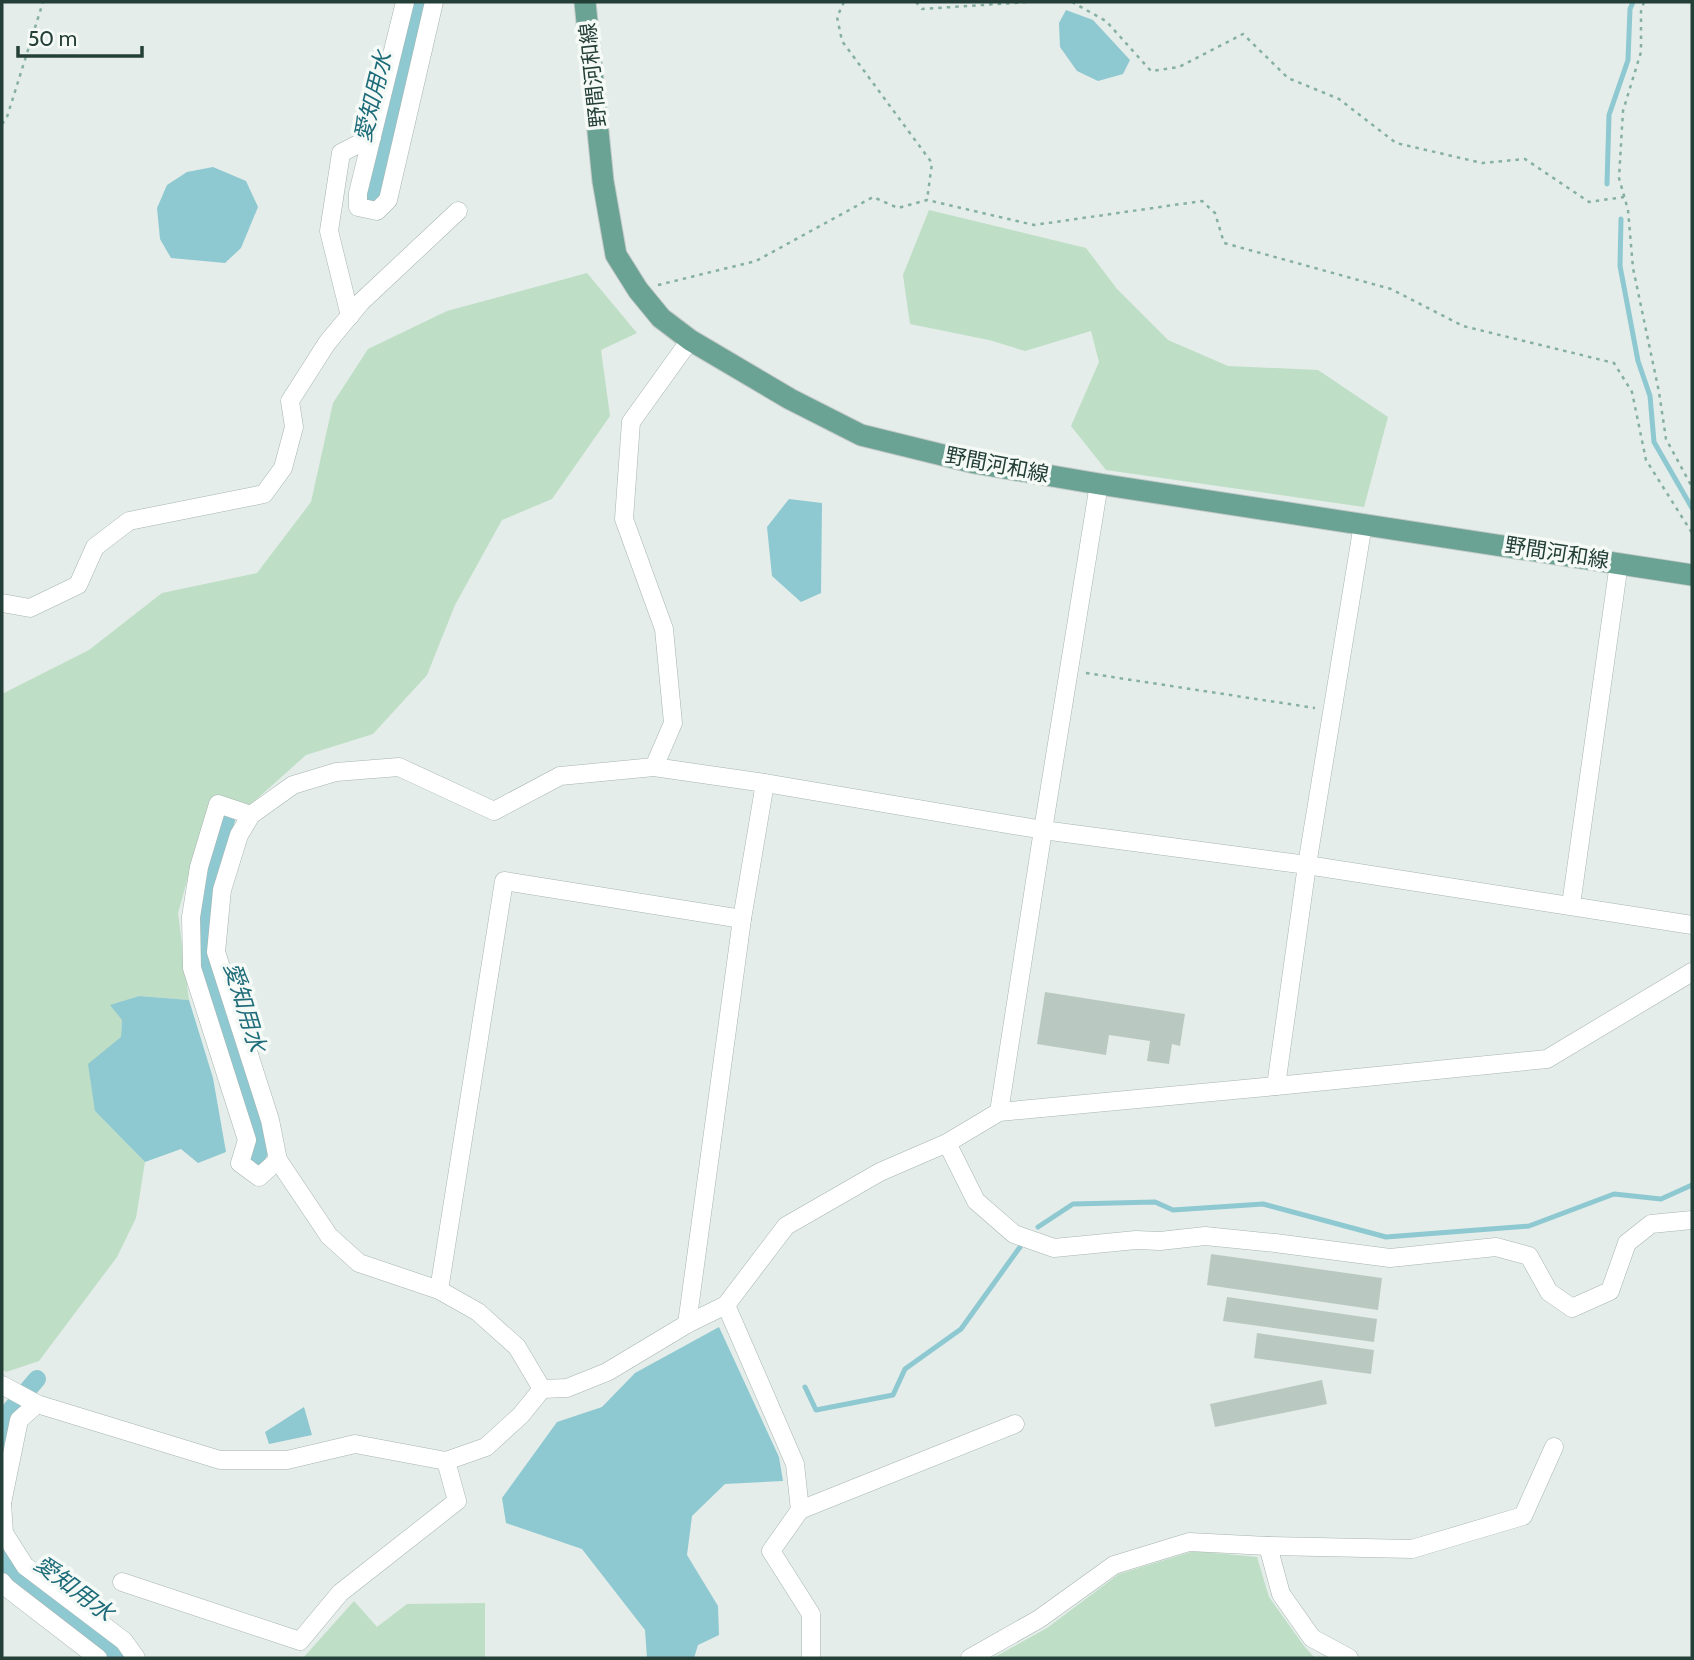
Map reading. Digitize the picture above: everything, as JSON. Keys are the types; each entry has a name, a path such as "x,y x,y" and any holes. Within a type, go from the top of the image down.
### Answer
{"main road":[{"name":"野間河和線","path":"585,2 603,181 616,255 638,290 661,318 690,340 790,399 861,435 975,463 1692,575"}],"street":[{"path":"405,2 358,193 358,207 377,211 388,200 434,2"},
{"path":"350,316 329,231 341,153 372,137"},
{"path":"2,603 30,608 78,585 95,547 129,521 264,494 283,468 292,437 294,427 290,401 327,343 361,302 458,211"},
{"path":"654,767 673,723 664,629 624,519 631,422 690,340"},
{"path":"999,1112 1100,484"},
{"path":"1276,1086 1307,865 1363,524"},
{"path":"1571,905 1619,563"},
{"path":"542,1389 517,1347 478,1312 439,1290 359,1262 328,1236 278,1160 270,1120 216,952 222,890 239,835 251,816 293,785 336,772 400,767 494,811 560,776 654,767 1043,830 1307,865 1692,925"},
{"path":"687,1324 742,919 765,783"},
{"path":"251,816 218,804 199,867 191,917 192,968 247,1140 240,1163 259,1177 278,1160"},
{"path":"439,1290 504,881 742,919"},
{"path":"4,1390 37,1404 220,1460 287,1460 355,1444 446,1461 486,1447 521,1415 542,1389 566,1388 607,1372 687,1324 726,1305 786,1226 880,1171 947,1143 999,1112 1547,1059 1692,972"},
{"path":"947,1143 976,1201 1014,1234 1054,1248 1205,1236 1390,1258 1496,1247 1529,1256 1549,1292 1572,1308 1610,1291 1627,1243 1651,1224 1692,1220"},
{"path":"726,1305 795,1464 800,1510"},
{"path":"37,1404 19,1420 2,1503 4,1533 24,1566 124,1641 136,1658"},
{"path":"811,1658 811,1614 771,1551 800,1510 1014,1424"},
{"path":"970,1658 1039,1619 1114,1565 1189,1542 1412,1549 1523,1516 1554,1447"},
{"path":"122,1582 300,1641 340,1592 457,1501 446,1461"},
{"path":"1268,1546 1281,1594 1311,1638 1349,1658"},
{"path":"2,1582 99,1658"},
{"path":"107,1658 124,1641"}],"path":[{"path":"2,124 7,117 43,2"},
{"path":"844,2 837,17 842,41 932,163 927,200"},
{"path":"916,2 922,9 1028,2"},
{"path":"1072,2 1106,21 1151,71 1180,67 1243,34 1288,78 1339,99 1396,143 1482,163 1525,159 1589,202 1624,197"},
{"path":"1644,2 1641,11 1641,52 1623,111 1619,178 1628,210 1633,268 1659,391 1666,439 1692,487"},
{"path":"638,290 756,261 873,197 898,208 927,200 1034,225 1202,201 1215,213 1224,243 1391,289 1463,326 1614,363 1632,392 1646,460 1692,533"},
{"path":"1069,670 1332,710"}],"green space":[{"path":"929,210 1086,248 1117,289 1168,340 1228,366 1318,370 1388,417 1364,507 1106,470 1071,426 1099,362 1091,331 1025,351 989,340 910,324 903,275"},
{"path":"587,273 637,333 601,350 610,416 552,499 502,520 455,605 427,675 373,734 306,755 249,806 210,799 178,913 189,1000 139,996 111,1005 122,1020 121,1037 95,1111 145,1162 136,1218 117,1257 39,1361 6,1372 2,1369 2,694 89,650 162,593 257,573 311,502 333,403 368,349 447,311"},
{"path":"1194,1551 1257,1557 1269,1597 1315,1658 993,1658 1047,1628 1119,1574"},
{"path":"354,1601 377,1627 407,1604 485,1603 485,1658 303,1658"}],"water":[{"path":"1066,10 1093,20 1130,60 1123,74 1098,81 1077,71 1060,47 1059,23"},
{"path":"213,167 246,181 258,207 241,248 225,263 171,258 160,239 157,208 167,185 187,172"},
{"path":"789,499 822,503 821,593 801,602 772,576 767,527"},
{"path":"139,996 189,1000 213,1078 226,1152 198,1163 181,1149 145,1162 95,1111 88,1064 121,1037 122,1020 110,1005"},
{"path":"719,1327 779,1457 783,1481 725,1484 692,1516 687,1555 718,1606 719,1635 698,1645 694,1658 647,1658 645,1630 582,1549 506,1523 502,1498 557,1422 602,1407 635,1373"},
{"path":"304,1407 312,1435 269,1444 265,1432"}],"building":[{"path":"1045,992 1185,1014 1180,1046 1172,1044 1169,1064 1147,1061 1150,1041 1109,1035 1106,1055 1037,1044"},
{"path":"1211,1254 1382,1278 1378,1310 1207,1285"},
{"path":"1227,1297 1377,1319 1374,1342 1223,1321"},
{"path":"1257,1333 1374,1350 1371,1374 1254,1358"},
{"path":"1322,1380 1327,1404 1215,1427 1210,1404"}],"waterway":[{"name":"愛知用水","path":"372,203 421,2"},
{"path":"1607,184 1609,115 1628,60 1630,9 1633,2"},
{"path":"1621,219 1620,266 1638,361 1650,396 1654,442 1692,508"},
{"name":"愛知用水","path":"227,816 207,887 203,928 206,967 263,1144 251,1167"},
{"path":"1038,1227 1073,1204 1155,1202 1173,1210 1263,1204 1386,1237 1529,1226 1614,1194 1661,1199 1692,1185"},
{"path":"805,1387 816,1410 893,1395 905,1369 961,1329 1020,1247"},
{"name":"愛知用水","path":"2,1442 8,1413 37,1379"},
{"name":"愛知用水","path":"2,1555 16,1578 95,1633 120,1658"}]}
